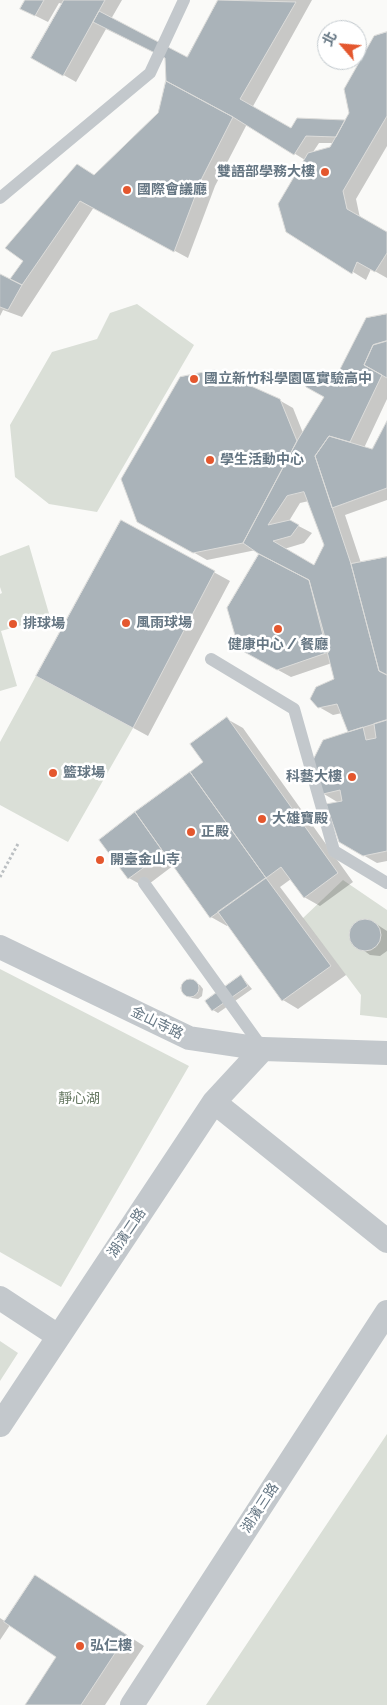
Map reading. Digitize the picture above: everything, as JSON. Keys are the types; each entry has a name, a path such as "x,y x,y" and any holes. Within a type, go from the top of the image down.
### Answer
{"street":[{"name":"金山寺路","path":"0,946 189,1038 263,1049 387,1053"},
{"name":"湖濱二路","path":"0,1424 214,1102 263,1049"},
{"path":"214,1102 387,1241"},
{"path":"0,1298 58,1336"},
{"name":"湖濱三路","path":"132,1705 387,1312"}],"lane":[{"path":"0,198 150,73 184,0"},
{"path":"211,659 294,709 334,851 387,883"},
{"path":"144,883 263,1049"}],"path":[{"path":"0,877 19,842"}],"green space":[{"path":"137,304 194,345 97,512 49,504 15,477 10,425 52,352 97,339 110,313"},
{"name":"排球場","path":"29,545 50,617 1,631 17,686 0,691 0,594 2,593 0,587 0,556"},
{"name":"籃球場","path":"36,676 133,728 68,842 0,805 0,742"},
{"path":"343,880 387,910 387,1018 360,1015 361,995 303,918"},
{"name":"靜心湖","path":"0,969 189,1066 61,1287 0,1252"},
{"path":"0,1341 18,1353 0,1381"},
{"path":"387,1434 387,1705 206,1705"}],"building":[{"path":"25,0 44,0 35,16 20,9"},
{"path":"64,0 105,0 63,76 31,58"},
{"path":"218,0 296,2 240,99 291,128 297,118 345,120 336,137 306,136 294,155 233,117 166,81 165,58 93,22 99,11 187,57"},
{"name":"雙語部學務大樓","path":"387,32 387,116 343,191 347,209 387,232 387,253 375,272 357,262 352,274 286,232 278,204 308,153 330,147 349,113 344,89 355,70 367,70 367,48 374,36"},
{"name":"國際會議廳","path":"166,81 233,117 202,178 174,252 80,201 22,285 10,279 23,261 5,248 77,164 94,175 158,113"},
{"path":"0,274 22,285 8,310 0,307"},
{"path":"387,314 387,341 373,345 364,365 382,375 350,442 329,436 315,456 351,564 379,671 387,675 387,720 348,732 337,704 318,708 310,699 316,687 334,679 309,580 259,554 243,543 297,441 324,397 306,387 304,376 313,371 334,381 366,318","holes":["304,492 324,545 314,565 273,541 291,536 299,525 290,520 268,525 287,496"]},
{"path":"387,341 387,378 364,365 373,345"},
{"name":"學生活動中心","path":"215,370 280,399 297,441 243,543 193,553 137,522 121,479 180,377"},
{"path":"387,421 387,488 332,508 315,456 329,436 372,449"},
{"name":"風雨球場","path":"121,520 215,571 133,728 36,676"},
{"name":"健康中心 / 餐廳","path":"259,554 309,580 329,652 277,670 239,649 227,608"},
{"path":"387,557 387,675 379,671 351,564"},
{"name":"大雄寶殿","path":"227,717 338,873 304,898 281,867 266,878 190,772 203,762 190,744"},
{"name":"科藝大樓","path":"387,720 387,851 363,856 339,842 326,804 342,801 340,790 323,794 311,764 323,740 363,727 366,740 376,738 374,724"},
{"name":"正殿","path":"190,772 266,878 210,918 135,812"},
{"path":"135,812 164,853 128,879 99,840"},
{"path":"266,878 331,966 282,1001 218,912"},
{"path":"365,919 377,923 381,935 377,947 365,951 353,947 349,935 353,923"},
{"path":"241,975 248,986 212,1011 205,1001"},
{"path":"190,979 196,982 199,988 196,994 190,997 184,994 181,988 184,982"},
{"name":"弘仁樓","path":"35,1575 127,1635 81,1705 25,1705 56,1657 4,1622"}],"place":[{"name":"雙語部學務大樓","path":"325,172"},
{"name":"國際會議廳","path":"127,190"},
{"name":"國立新竹科學園區實驗高中","path":"194,379"},
{"name":"學生活動中心","path":"210,460"},
{"name":"風雨球場","path":"126,623"},
{"name":"排球場","path":"13,624"},
{"name":"健康中心 / 餐廳","path":"278,629"},
{"name":"籃球場","path":"53,773"},
{"name":"科藝大樓","path":"352,777"},
{"name":"大雄寶殿","path":"262,819"},
{"name":"正殿","path":"191,832"},
{"name":"開臺金山寺","path":"100,860"},
{"name":"弘仁樓","path":"80,1646"}]}
